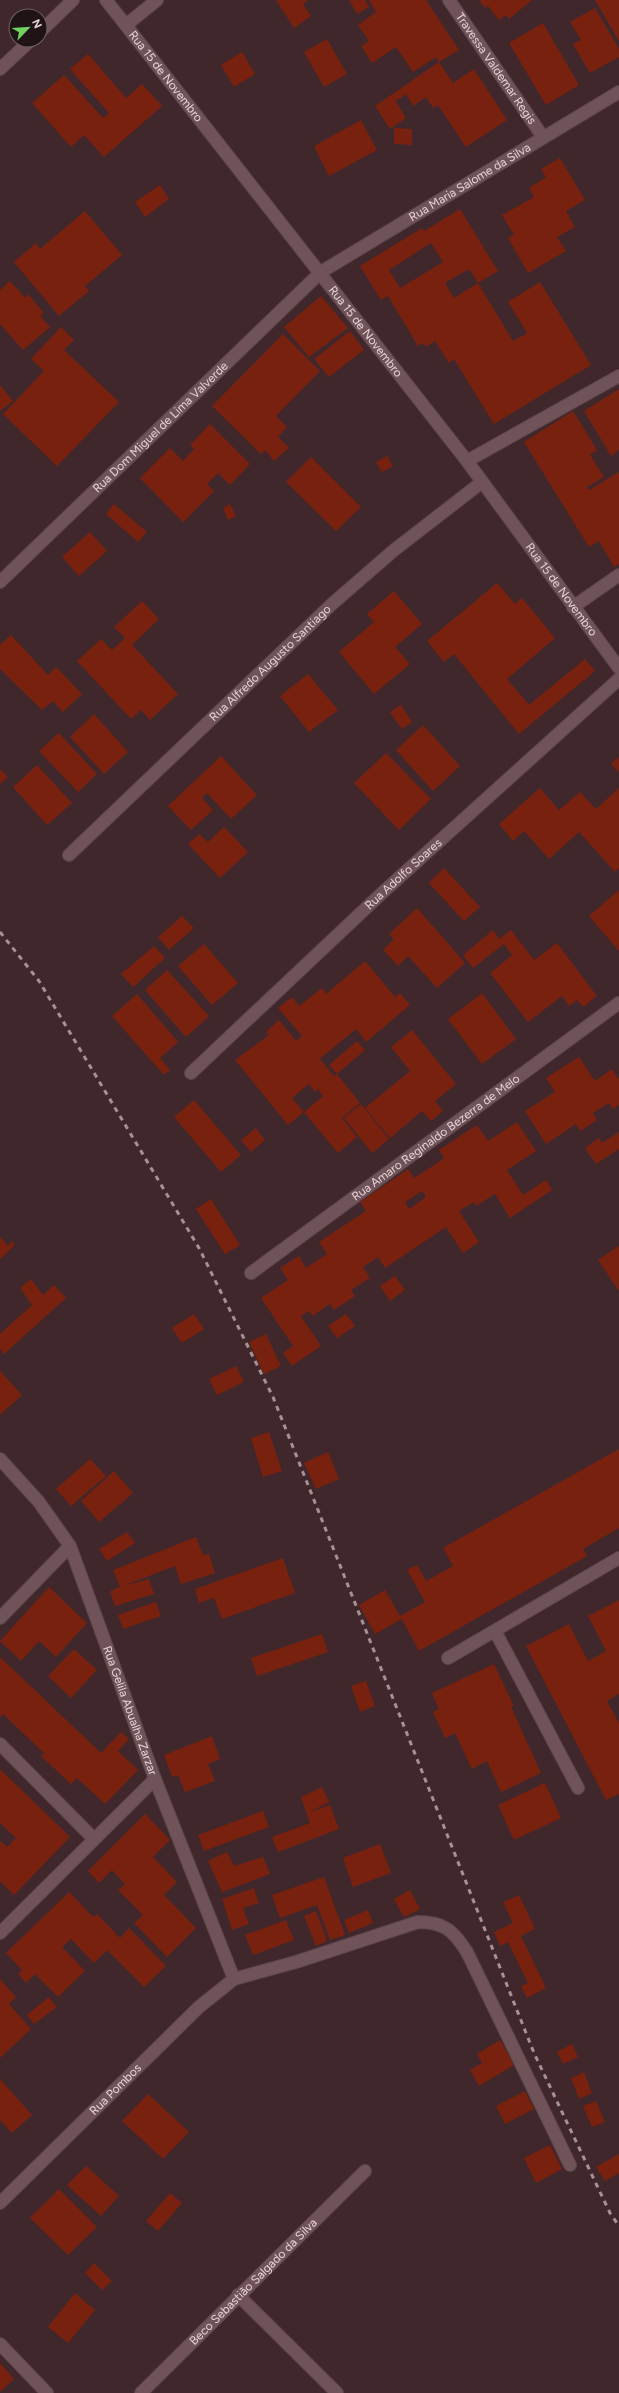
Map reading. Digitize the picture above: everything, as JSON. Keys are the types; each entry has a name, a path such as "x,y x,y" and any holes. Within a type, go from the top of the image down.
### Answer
{"street":[{"path":"48,24 73,0"},
{"name":"Rua 15 de Novembro","path":"106,0 467,461 619,668"},
{"path":"126,25 156,0"},
{"name":"Travessa Valdemar Regis","path":"449,0 544,137"},
{"path":"0,70 23,48"},
{"name":"Rua Maria Salome da Silva","path":"320,272 619,92"},
{"name":"Rua Dom Miguel de Lima Valverde","path":"0,582 320,272"},
{"path":"467,461 619,376"},
{"name":"Rua Alfredo Augusto Santiago","path":"69,855 332,604 393,551 482,482"},
{"path":"573,607 619,575"},
{"name":"Rua Adolfo Soares","path":"191,1073 382,893 619,679"},
{"name":"Rua Amaro Reginaldo Bezerra de Melo","path":"251,1273 619,1002"},
{"name":"Rua Gelila Abualha Zarzar","path":"0,1459 39,1502 70,1546 155,1779 234,1979"},
{"path":"0,1618 70,1546"},
{"path":"448,1658 619,1558"},
{"path":"495,1631 578,1788"},
{"path":"0,1744 94,1839"},
{"path":"2,1928 155,1779"},
{"path":"234,1979 296,1962 418,1922 439,1924 450,1930 467,1952 570,2165"},
{"name":"Rua Pombos","path":"0,2203 199,2007 234,1979"},
{"name":"Beco Sebastião Salgado da Silva","path":"141,2393 238,2295 366,2171"},
{"path":"238,2295 337,2393"},
{"path":"0,2344 47,2393"}],"building":[{"path":"276,0 308,0 303,4 311,16 294,28"},
{"path":"349,0 365,0 369,7 357,14"},
{"path":"369,0 426,0 459,50 439,62 436,57 413,72 396,47 372,63 361,46 369,41 358,25 376,12"},
{"path":"479,0 532,0 509,19 506,15 499,20 488,6 485,8"},
{"path":"595,0 619,0 619,41"},
{"path":"595,8 619,49 619,57 590,73 573,44 581,40 570,22"},
{"path":"543,23 579,85 546,105 509,43"},
{"path":"327,39 347,74 324,87 304,52"},
{"path":"242,52 255,74 234,87 221,65"},
{"path":"88,54 126,98 142,84 162,106 104,157 84,135 71,147 32,103 64,75 103,118 109,113 70,69"},
{"path":"439,62 453,83 474,69 507,120 466,147 438,105 433,108 426,97 413,106 406,94 396,101 406,118 390,129 375,106"},
{"path":"361,120 377,150 329,176 314,146"},
{"path":"394,128 412,129 412,145 394,144"},
{"path":"560,158 585,200 566,211 575,227 557,237 566,251 528,273 508,238 514,235 502,215 534,197 529,188 546,177 541,169"},
{"path":"160,185 169,199 145,217 135,202"},
{"path":"460,209 498,271 478,283 513,341 527,333 508,302 540,282 591,365 494,424 454,359 449,363 435,341 426,347 423,343 418,346 388,296 381,300 360,266 422,228 424,231","holes":["431,243 443,262 400,288 389,270","469,269 478,283 454,298 445,283"]},
{"path":"85,211 122,255 85,286 89,291 59,316 14,262 36,243 40,249"},
{"path":"10,281 25,298 28,294 44,313 40,316 50,327 23,350 0,324 0,290"},
{"path":"321,296 348,328 309,357 284,327"},
{"path":"61,327 74,340 64,350 119,402 57,466 3,414 44,371 31,359"},
{"path":"350,331 364,350 329,377 314,359"},
{"path":"283,334 320,371 276,416 287,427 278,437 289,448 274,461 265,450 261,454 212,406"},
{"path":"0,385 13,401 0,411"},
{"path":"619,389 619,450 611,456 584,411"},
{"path":"573,411 597,450 590,455 604,477 587,487 589,490 619,472 619,564 614,567 599,541 589,547 524,442"},
{"path":"210,424 250,464 230,485 218,473 207,484 214,491 183,522 140,478 170,448 183,461 194,449 190,445"},
{"path":"387,456 393,466 382,472 376,462"},
{"path":"311,457 361,507 336,531 286,482"},
{"path":"114,504 147,532 138,542 106,514"},
{"path":"230,504 236,516 228,520 223,508"},
{"path":"90,532 107,551 79,576 62,557"},
{"path":"497,583 515,604 522,598 555,638 507,679 529,705 585,659 595,671 519,734 454,654 444,662 427,641"},
{"path":"394,591 422,624 395,647 410,664 374,694 339,652 374,622 367,614"},
{"path":"142,601 159,619 132,645 178,694 150,720 141,710 131,719 77,661 101,639 112,650 125,638 114,627"},
{"path":"11,635 48,675 56,667 82,694 63,712 53,701 42,710 0,669 0,645"},
{"path":"308,674 338,710 309,732 280,696"},
{"path":"401,705 412,722 402,729 390,712"},
{"path":"94,714 128,752 104,774 70,737"},
{"path":"423,725 460,766 433,791 396,750"},
{"path":"59,733 97,774 78,792 39,751"},
{"path":"386,753 431,799 399,830 354,783"},
{"path":"221,756 257,795 231,819 207,793 202,798 213,810 191,830 168,806"},
{"path":"619,757 619,772 611,764"},
{"path":"37,765 72,803 47,825 13,787"},
{"path":"0,769 8,777 0,784"},
{"path":"540,788 559,810 580,792 596,809 619,788 619,868 615,872 579,832 549,859 524,831 513,841 499,824"},
{"path":"224,827 248,852 220,878 188,844 199,834 208,842"},
{"path":"444,868 480,907 464,921 429,883"},
{"path":"619,890 619,951 589,916"},
{"path":"417,908 465,963 437,988 408,956 398,966 383,950 394,939 389,934"},
{"path":"182,916 194,928 169,950 158,937"},
{"path":"493,930 499,939 511,930 534,960 557,943 597,996 583,1007 577,1000 569,1006 562,996 528,1022 490,973 512,955 504,944 473,968 463,955"},
{"path":"204,944 238,983 212,1005 178,966"},
{"path":"154,946 165,958 133,987 121,974"},
{"path":"365,961 395,997 400,993 410,1005 366,1042 356,1029 320,1059 334,1076 337,1074 360,1103 342,1118 357,1137 338,1153 304,1112 288,1125 235,1060 269,1035 266,1032 279,1020 296,1041 302,1036 278,1008 292,997 299,1006 322,988 326,994","holes":["309,1084 315,1092 318,1089 323,1096 304,1112 292,1098"]},
{"path":"167,970 209,1016 186,1037 145,990"},
{"path":"482,993 516,1039 482,1064 448,1019"},
{"path":"137,994 178,1042 160,1058 170,1070 164,1075 112,1016"},
{"path":"412,1030 456,1084 435,1101 443,1111 431,1121 422,1111 390,1138 365,1108 410,1071 391,1047"},
{"path":"357,1041 365,1050 337,1074 329,1065"},
{"path":"579,1057 595,1081 612,1069 619,1079 619,1105 613,1109 609,1103 593,1113 597,1120 580,1131 576,1124 546,1144 525,1111 555,1092 546,1078"},
{"path":"194,1100 241,1155 221,1172 174,1117"},
{"path":"361,1104 389,1139 372,1153 344,1118"},
{"path":"517,1122 536,1151 507,1170 523,1195 546,1180 552,1190 510,1218 495,1194 476,1206 474,1202 459,1211 479,1242 463,1253 446,1227 385,1268 378,1257 363,1267 370,1278 351,1290 355,1296 334,1310 330,1304 312,1316 309,1311 301,1316 321,1346 292,1366 283,1353 293,1346 261,1298 288,1280 280,1268 299,1256 306,1268 327,1254 319,1242 366,1211 360,1202 408,1169 414,1178 431,1167 444,1158 439,1150 477,1125 488,1141","holes":["422,1191 426,1197 409,1209 405,1202"]},
{"path":"256,1128 265,1140 251,1152 241,1140"},
{"path":"619,1132 619,1149 596,1164 585,1148 599,1138 602,1143"},
{"path":"211,1199 240,1245 225,1254 196,1209"},
{"path":"0,1237 8,1246 12,1241 15,1245 0,1259"},
{"path":"619,1246 619,1291 598,1260"},
{"path":"395,1276 405,1290 390,1301 380,1286"},
{"path":"31,1279 43,1295 54,1285 66,1298 4,1354 0,1349 0,1334 32,1305 20,1288"},
{"path":"194,1314 204,1329 182,1343 172,1328"},
{"path":"346,1314 355,1326 337,1338 328,1326"},
{"path":"266,1334 281,1366 264,1374 249,1342"},
{"path":"236,1366 244,1382 217,1395 209,1379"},
{"path":"0,1371 22,1395 0,1415"},
{"path":"269,1432 282,1471 263,1477 251,1438"},
{"path":"619,1449 619,1528 583,1549 587,1556 419,1651 402,1619 375,1634 359,1605 385,1590 400,1616 425,1602 407,1570 417,1565 426,1581 453,1566 443,1548"},
{"path":"328,1452 339,1479 316,1489 304,1463"},
{"path":"90,1459 106,1476 71,1506 56,1489"},
{"path":"114,1471 133,1493 99,1522 81,1501"},
{"path":"127,1532 135,1543 107,1561 99,1549"},
{"path":"196,1537 203,1555 209,1554 215,1573 181,1584 175,1566 123,1586 149,1579 154,1594 115,1606 110,1591 120,1587 113,1570"},
{"path":"283,1558 295,1593 222,1619 214,1598 199,1603 195,1589"},
{"path":"49,1587 87,1623 56,1657 39,1641 21,1661 0,1641"},
{"path":"619,1600 619,1694 607,1701 619,1723 619,1794 606,1800 526,1646 569,1624 588,1661 606,1651 588,1616"},
{"path":"156,1602 161,1616 123,1629 118,1615"},
{"path":"322,1634 328,1652 257,1676 251,1658"},
{"path":"74,1649 97,1670 71,1698 48,1676"},
{"path":"0,1657 101,1753 121,1732 129,1739 118,1751 138,1770 105,1804 77,1778 71,1784 41,1756 44,1753 3,1714 0,1717"},
{"path":"494,1664 514,1706 511,1707 541,1773 501,1792 487,1761 472,1769 455,1733 445,1738 433,1712 439,1709 432,1693"},
{"path":"366,1681 375,1706 360,1712 351,1686"},
{"path":"212,1736 220,1759 208,1764 215,1781 185,1792 178,1775 172,1777 164,1755"},
{"path":"0,1769 70,1837 14,1895 0,1881 0,1841 7,1847 16,1838 0,1823"},
{"path":"545,1783 561,1818 514,1840 498,1805"},
{"path":"322,1787 329,1802 308,1813 330,1805 339,1829 278,1852 272,1837 310,1823 301,1797"},
{"path":"263,1811 269,1827 204,1851 198,1835"},
{"path":"145,1814 170,1840 153,1857 177,1882 164,1895 196,1928 167,1957 134,1923 143,1915 118,1890 125,1884 112,1870 99,1883 88,1871"},
{"path":"380,1844 391,1873 353,1887 343,1858"},
{"path":"227,1852 234,1866 263,1857 270,1874 222,1892 208,1861"},
{"path":"324,1877 345,1935 330,1940 317,1905 280,1918 272,1895"},
{"path":"254,1888 259,1903 243,1908 249,1924 232,1930 222,1899"},
{"path":"410,1890 420,1909 404,1917 394,1899"},
{"path":"69,1892 93,1917 97,1914 120,1938 129,1928 166,1966 144,1987 107,1950 94,1963 71,1939 62,1947 85,1971 58,1997 35,1974 26,1983 18,1974 22,1970 6,1953"},
{"path":"519,1895 535,1929 521,1936 546,1988 527,1998 521,1986 528,1983 508,1942 500,1946 494,1932 513,1923 503,1902"},
{"path":"368,1910 373,1923 349,1933 344,1920"},
{"path":"316,1911 327,1941 316,1946 304,1916"},
{"path":"286,1920 294,1940 253,1955 245,1935"},
{"path":"0,1979 16,1997 9,2004 31,2029 0,2058"},
{"path":"49,1997 57,2007 34,2024 27,2015"},
{"path":"500,2040 514,2065 479,2086 470,2070 482,2063 477,2054"},
{"path":"572,2044 578,2057 563,2064 557,2052"},
{"path":"584,2072 592,2093 579,2099 571,2078"},
{"path":"0,2079 32,2115 12,2133 0,2120"},
{"path":"525,2091 534,2109 505,2124 496,2106"},
{"path":"148,2094 189,2132 163,2159 122,2121"},
{"path":"596,2101 605,2122 592,2127 583,2106"},
{"path":"550,2145 562,2169 536,2183 524,2158"},
{"path":"619,2154 619,2173 605,2181 596,2167"},
{"path":"86,2166 119,2196 101,2216 67,2185"},
{"path":"59,2189 97,2227 68,2255 30,2218"},
{"path":"170,2193 182,2203 158,2231 146,2221"},
{"path":"94,2263 112,2281 102,2290 85,2273"},
{"path":"75,2293 95,2310 68,2343 48,2327"},
{"path":"0,2363 14,2379 0,2392"}],"railway":[{"path":"0,932 39,981 199,1248 273,1397 534,2053 610,2213 619,2226"}]}
